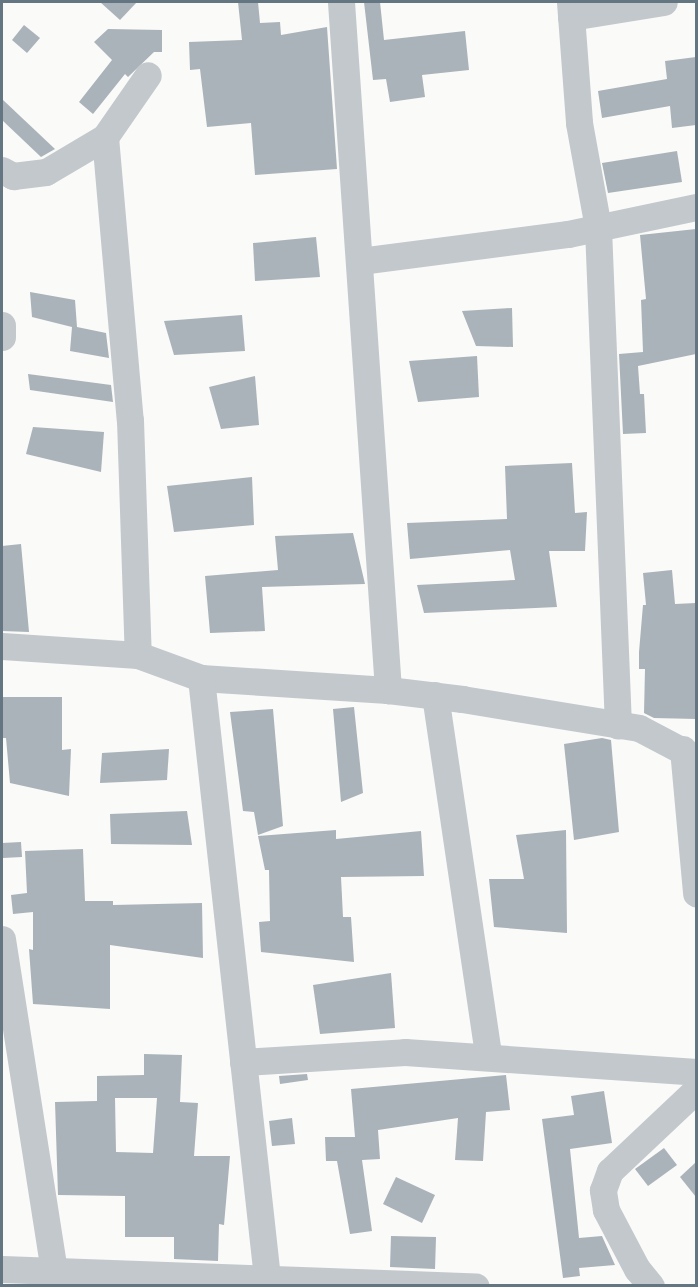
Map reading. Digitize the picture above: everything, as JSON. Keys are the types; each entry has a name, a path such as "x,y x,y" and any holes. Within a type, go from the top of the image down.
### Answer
{"street":[{"path":"340,2 360,261 388,690"},
{"path":"618,726 598,228 579,123 571,9 664,2"},
{"path":"2,170 13,176 46,172 105,137 148,75"},
{"path":"105,137 130,420 138,655"},
{"path":"360,261 598,228 696,207"},
{"path":"2,326 2,337"},
{"path":"2,646 138,655 201,678 435,695 646,731 690,754 696,894"},
{"path":"201,678 267,1278"},
{"path":"435,695 488,1056"},
{"path":"2,939 9,1030 54,1270"},
{"path":"243,1062 405,1052 696,1072"},
{"path":"648,1285 606,1210 603,1190 610,1171 696,1090"},
{"path":"2,1269 476,1286"}],"building":[{"path":"100,2 137,2 120,20"},
{"path":"238,2 258,2 260,23 280,22 281,35 327,27 337,169 255,175 251,123 207,127 200,69 190,70 189,42 242,40"},
{"path":"364,2 380,2 384,40 465,31 469,70 422,75 425,97 390,102 386,79 373,80"},
{"path":"24,25 40,38 27,53 12,40"},
{"path":"108,29 162,30 162,52 154,52 128,77 125,74 93,114 79,102 112,60 94,42"},
{"path":"696,57 696,125 672,128 670,106 602,118 598,91 667,79 665,61"},
{"path":"2,99 55,149 41,157 2,120"},
{"path":"677,151 682,182 608,193 602,163"},
{"path":"696,229 696,354 638,366 640,394 644,394 646,433 623,434 619,354 643,352 641,300 646,299 640,235"},
{"path":"316,237 320,277 255,281 253,243"},
{"path":"30,292 75,300 77,327 106,333 109,358 70,351 72,327 32,317"},
{"path":"512,308 513,347 476,346 462,311"},
{"path":"242,315 245,351 174,355 164,321"},
{"path":"477,356 479,397 418,402 409,361"},
{"path":"28,374 111,385 113,402 30,390"},
{"path":"255,376 259,425 221,429 209,387"},
{"path":"33,427 104,432 101,472 26,454"},
{"path":"572,463 575,513 587,512 585,551 549,551 557,607 424,613 417,585 515,580 510,550 410,559 407,523 507,519 505,466"},
{"path":"252,477 254,525 174,532 167,486"},
{"path":"353,533 365,584 262,587 265,631 210,633 205,576 278,570 275,536"},
{"path":"21,544 29,632 2,631 2,546"},
{"path":"672,570 675,604 696,603 696,719 654,718 644,713 645,669 639,669 643,605 646,605 643,573"},
{"path":"2,697 62,697 62,750 71,749 69,796 10,783 6,738 2,738"},
{"path":"354,707 363,793 341,802 333,709"},
{"path":"273,709 283,826 258,835 254,812 243,811 230,712"},
{"path":"602,738 611,740 619,832 574,840 564,744"},
{"path":"169,749 167,780 100,783 102,753"},
{"path":"187,811 192,845 111,844 110,814"},
{"path":"336,830 336,839 421,831 424,876 341,877 343,917 351,917 354,962 261,952 259,922 270,921 269,870 265,870 258,836"},
{"path":"566,830 567,933 494,927 489,879 524,879 516,835"},
{"path":"21,842 22,857 3,858 2,843"},
{"path":"83,849 85,901 113,901 113,905 202,903 203,958 110,945 110,1009 33,1004 29,949 33,950 33,912 13,914 11,895 27,893 25,851"},
{"path":"391,973 395,1028 320,1034 313,985"},
{"path":"144,1054 182,1055 180,1102 198,1103 194,1156 230,1156 224,1225 219,1224 218,1261 174,1259 174,1237 125,1237 125,1196 58,1195 55,1102 97,1101 97,1076 144,1075","holes":["115,1098 157,1098 153,1153 116,1152"]},
{"path":"307,1074 308,1080 280,1084 279,1076"},
{"path":"506,1075 510,1110 486,1112 483,1161 455,1160 458,1118 378,1130 380,1159 362,1160 372,1231 350,1234 337,1161 326,1161 325,1137 355,1137 351,1089"},
{"path":"604,1091 612,1143 570,1149 579,1238 602,1236 615,1265 579,1268 580,1276 563,1278 542,1119 574,1115 571,1096"},
{"path":"292,1118 295,1144 272,1146 269,1121"},
{"path":"664,1148 677,1165 648,1186 635,1169"},
{"path":"696,1162 696,1197 680,1177"},
{"path":"396,1177 435,1195 422,1223 383,1204"},
{"path":"391,1236 436,1237 435,1269 390,1267"}]}
